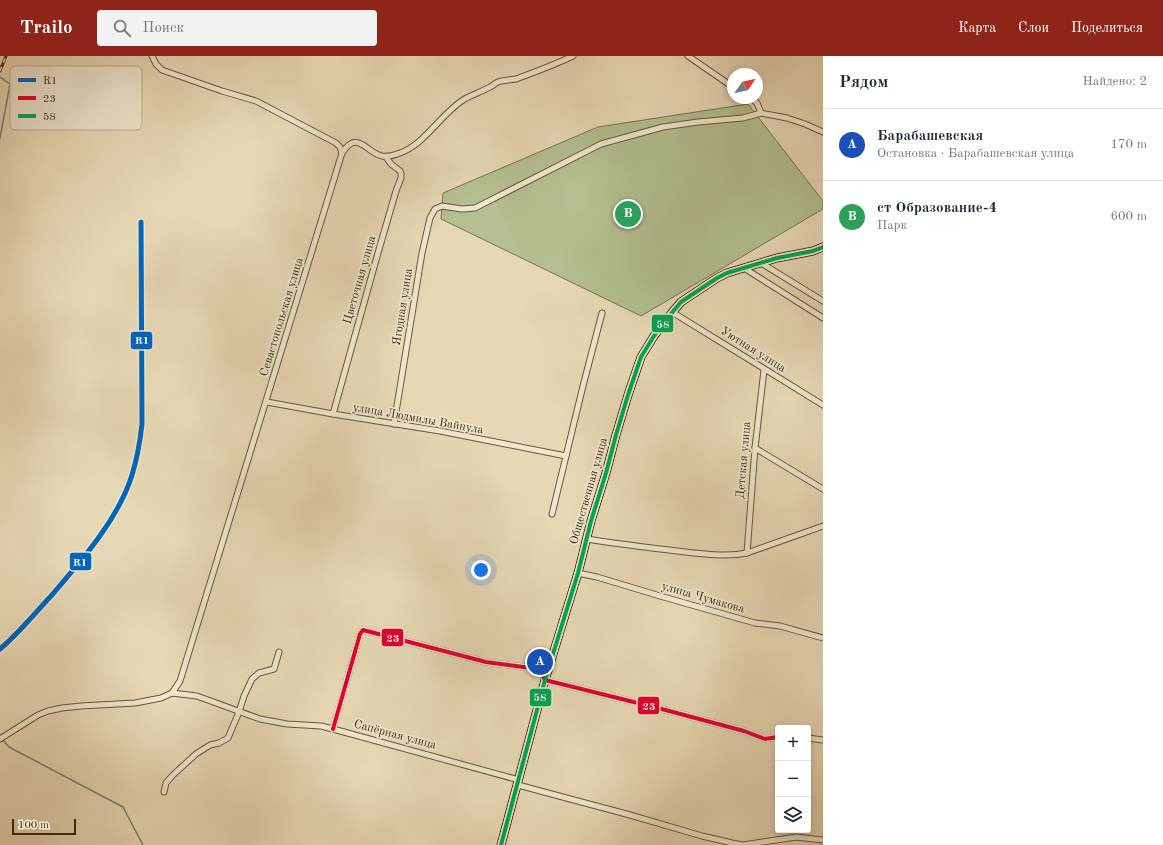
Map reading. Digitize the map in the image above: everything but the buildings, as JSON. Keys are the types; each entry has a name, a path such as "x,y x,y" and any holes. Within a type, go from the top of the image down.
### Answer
{"main road":[{"name":"Общественная улица","path":"501,845 545,680 578,573 586,539 616,435 641,357 654,336 681,302 717,278 777,258 813,251 823,247"}],"street":[{"path":"152,56 156,64 162,70 266,105 283,116 336,144 340,147 342,153"},
{"path":"386,157 409,150 453,108 471,95 492,86 497,82 515,79 552,66 573,56"},
{"path":"688,56 727,83"},
{"path":"757,104 761,113 787,118 823,132"},
{"name":"Ягодная улица","path":"394,424 420,260 426,230 435,208 448,206 462,209 475,208 588,150 601,144 624,137 672,125 742,118 761,113"},
{"name":"Цветочная улица","path":"333,414 378,253 401,178 400,171 386,157 377,154 363,144 355,142 349,144 342,153"},
{"name":"Севастопольская улица","path":"172,693 180,681 342,153"},
{"path":"761,263 823,301"},
{"path":"744,268 823,318"},
{"name":"Уютная улица","path":"672,312 823,405"},
{"path":"552,514 602,313"},
{"name":"Детская улица","path":"747,553 755,448 764,370"},
{"name":"улица Людмилы Вайнула","path":"266,402 440,431 566,456"},
{"path":"755,448 823,489"},
{"path":"586,539 705,554 737,555 747,553 823,526"},
{"name":"улица Чумакова","path":"578,573 597,577 755,623 780,626 823,638"},
{"path":"333,729 360,634 363,630 486,662 531,668 541,672 545,680 744,731 765,739 775,737"},
{"path":"164,792 166,783 196,754 210,745 219,743 228,738 240,712 244,696 252,679 259,673 274,669 279,652"},
{"path":"0,739 38,715 48,711 81,706 135,703 161,698 172,693"},
{"name":"Сапёрная улица","path":"172,693 197,696 260,719 287,724 321,726 333,729 702,836 732,843 743,845 796,837 823,840"},
{"path":"811,738 823,740"}],"green space":[{"path":"748,104 823,201 823,209 641,316 441,219 443,193 598,127"}],"waterway":[{"path":"0,77 10,84 0,138"},
{"path":"2,739 9,747 123,807 143,845"}],"railway":[{"path":"0,71 6,56"},
{"path":"0,649 20,630 51,596 98,539 118,508 132,475 142,424 141,222"}],"transit line":[{"name":"R1","path":"0,649 20,630 51,596 98,539 118,508 132,475 142,424 141,222"},
{"name":"58","path":"501,845 545,680 578,573 591,521 616,435 641,357 654,336 681,302 717,278 727,273 777,258 813,251 823,247"},
{"name":"23","path":"333,729 360,634 363,630 486,662 531,668 541,672 545,680 744,731 765,739 775,737"}],"place":[{"name":"ст Образование-4","path":"628,214"},
{"name":"Барабашевская","path":"540,662"}]}
